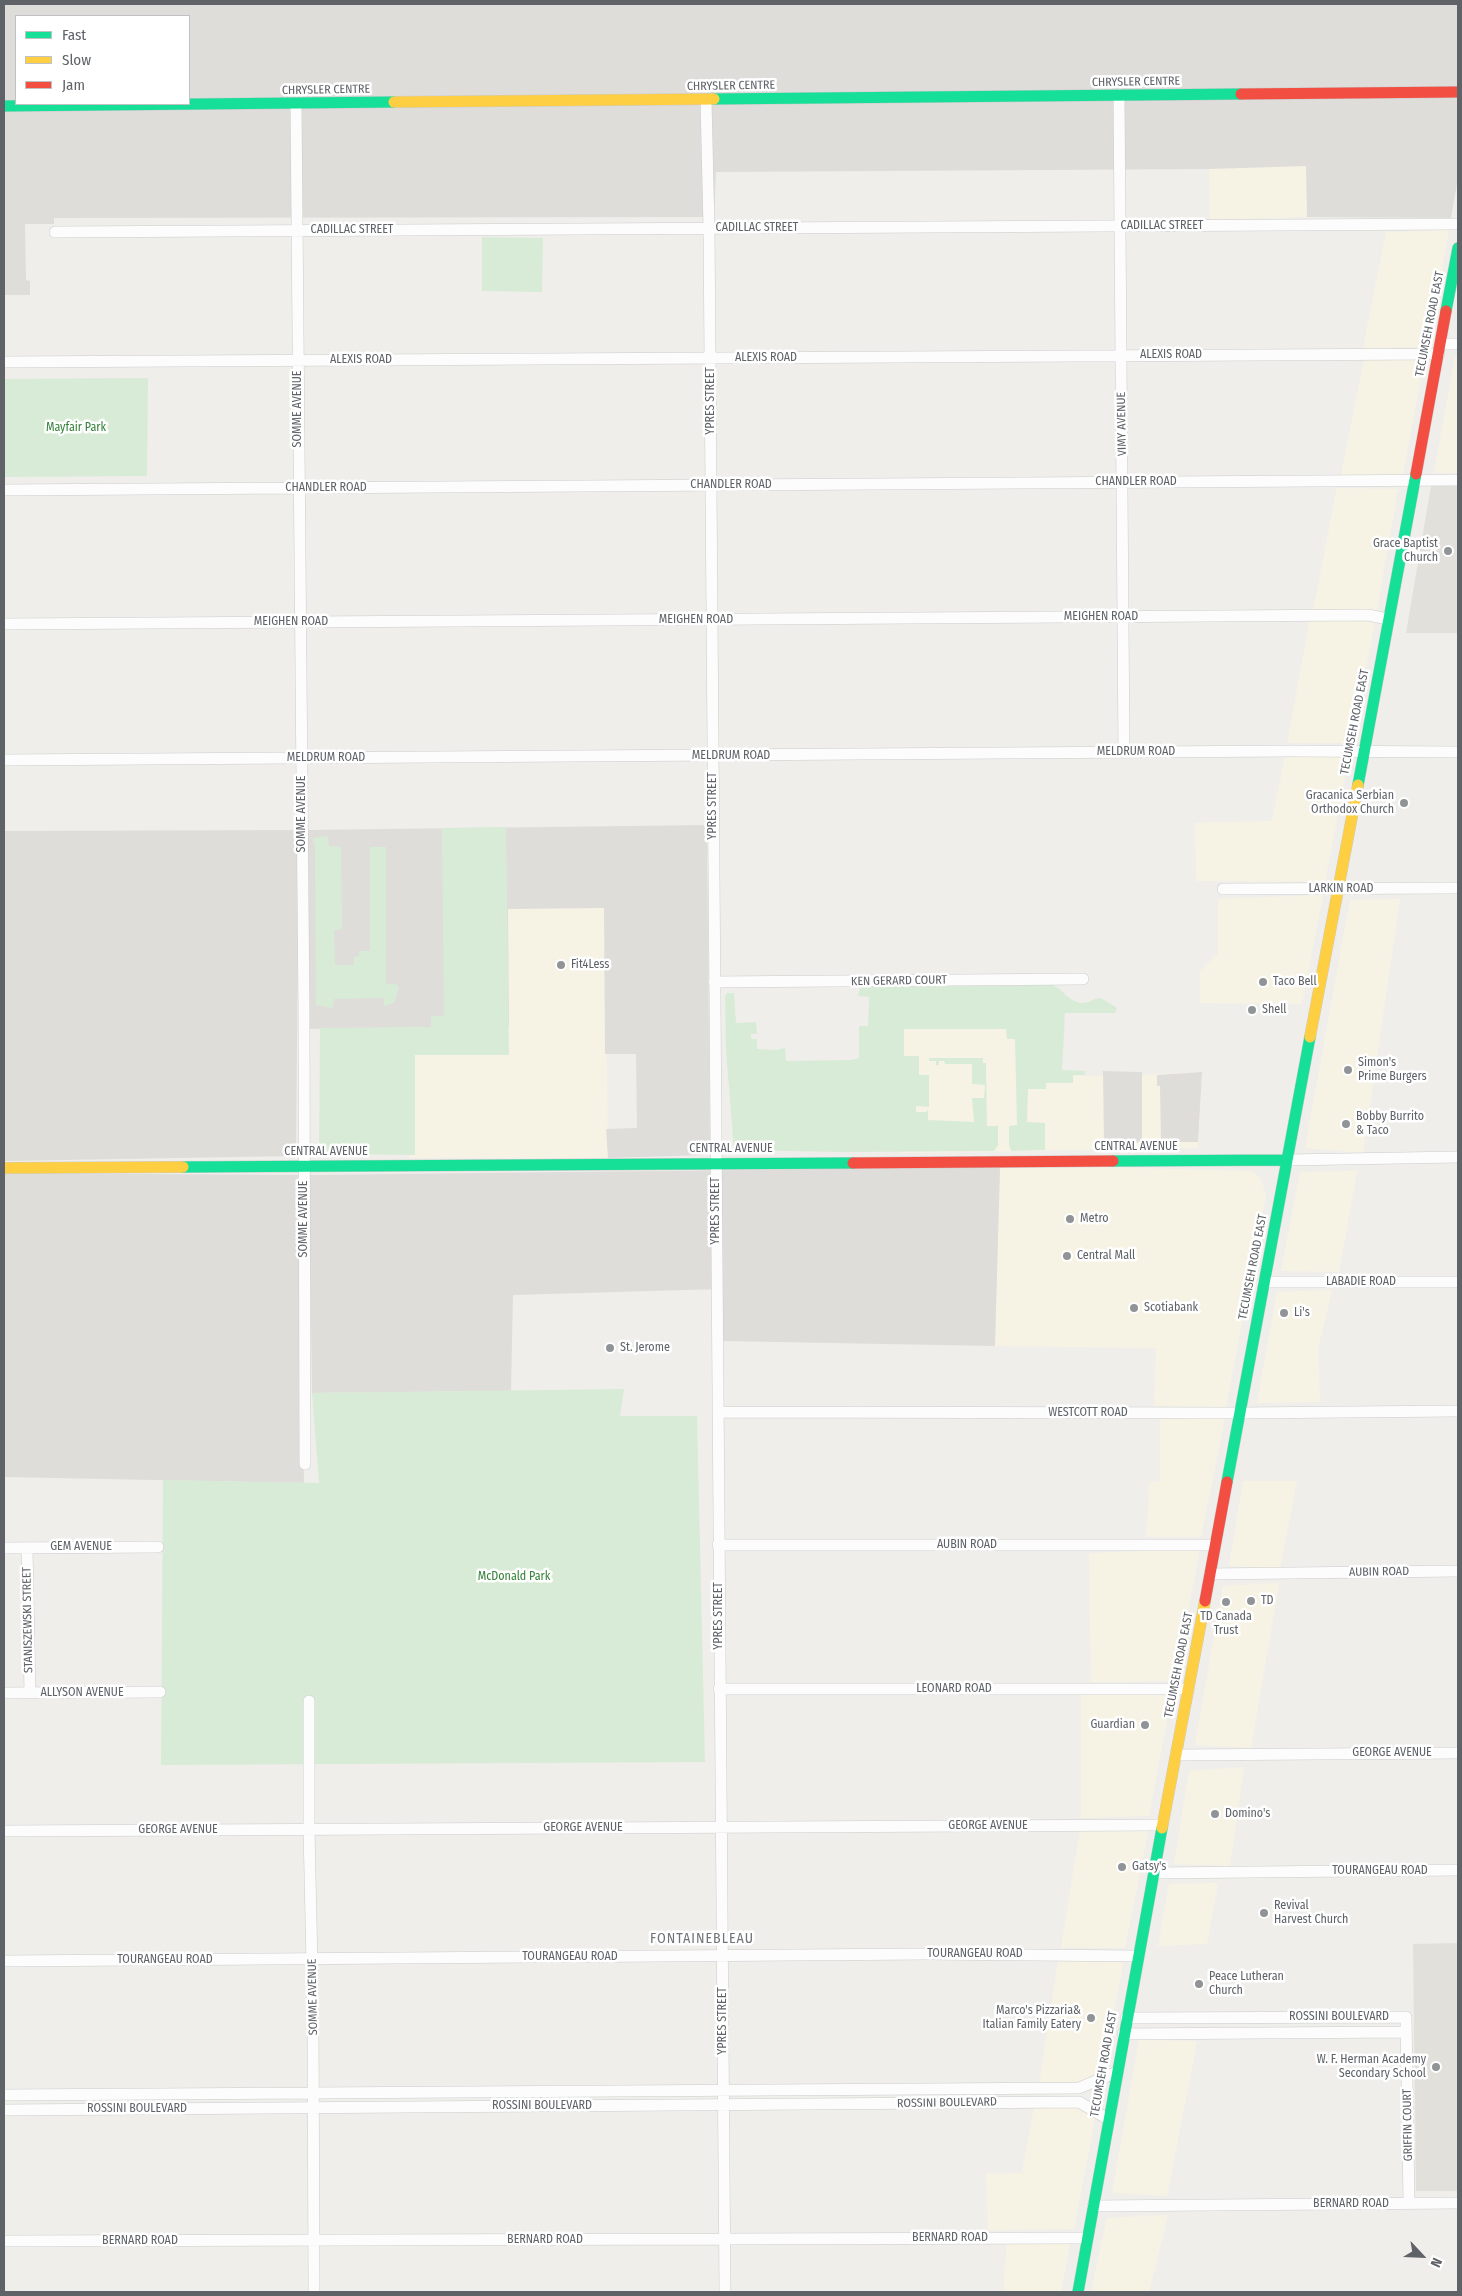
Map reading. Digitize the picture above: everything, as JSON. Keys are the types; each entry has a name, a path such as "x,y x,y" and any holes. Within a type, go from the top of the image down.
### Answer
{"street":[{"name":"CHRYSLER CENTRE","path":"190,105 1458,92"},
{"name":"VIMY AVENUE","path":"1119,96 1124,752"},
{"name":"YPRES STREET","path":"706,100 709,228 725,2292"},
{"name":"SOMME AVENUE","path":"296,104 302,759 305,1464"},
{"name":"CHRYSLER CENTRE","path":"4,106 150,105"},
{"name":"CADILLAC STREET","path":"55,232 1458,224"},
{"name":"TECUMSEH ROAD EAST","path":"1078,2292 1152,1873 1176,1755 1458,248"},
{"name":"ALEXIS ROAD","path":"4,362 1122,356 1440,349 1458,344"},
{"name":"CHANDLER ROAD","path":"4,490 1458,480"},
{"name":"MEIGHEN ROAD","path":"4,624 1368,615 1388,618"},
{"name":"MELDRUM ROAD","path":"4,760 1124,752 1458,752"},
{"name":"LARKIN ROAD","path":"1223,888 1338,890 1458,888"},
{"name":"KEN GERARD COURT","path":"714,982 1083,979"},
{"name":"CENTRAL AVENUE","path":"4,1168 1458,1158"},
{"name":"LABADIE ROAD","path":"1264,1282 1458,1282"},
{"name":"WESTCOTT ROAD","path":"718,1412 1240,1413 1458,1411"},
{"name":"AUBIN ROAD","path":"718,1545 1215,1545"},
{"name":"GEM AVENUE","path":"4,1548 158,1547"},
{"name":"STANISZEWSKI STREET","path":"27,1548 30,1693"},
{"name":"AUBIN ROAD","path":"1210,1574 1458,1571"},
{"name":"LEONARD ROAD","path":"719,1689 1188,1689"},
{"name":"ALLYSON AVENUE","path":"4,1693 160,1692"},
{"name":"SOMME AVENUE","path":"309,1701 314,2292"},
{"name":"GEORGE AVENUE","path":"1176,1755 1458,1753"},
{"name":"GEORGE AVENUE","path":"4,1831 1162,1825"},
{"name":"TOURANGEAU ROAD","path":"1152,1873 1458,1870"},
{"name":"TOURANGEAU ROAD","path":"4,1960 937,1954 1137,1956"},
{"name":"ROSSINI BOULEVARD","path":"1126,2018 1406,2017"},
{"name":"GRIFFIN COURT","path":"1406,2017 1409,2204"},
{"path":"1211,2018 1212,2034"},
{"name":"ROSSINI BOULEVARD","path":"1123,2034 1406,2032"},
{"name":"ROSSINI BOULEVARD","path":"4,2095 1079,2088 1116,2072"},
{"path":"1079,2088 1080,2102 1108,2119"},
{"name":"ROSSINI BOULEVARD","path":"4,2110 1080,2102"},
{"name":"BERNARD ROAD","path":"1093,2206 1458,2203"},
{"name":"BERNARD ROAD","path":"4,2241 1087,2238"}],"shaded area":[{"path":"4,4 1458,4 1458,178 1451,218 1307,217 1306,166 1209,169 716,172 714,217 54,218 54,224 25,224 26,280 30,281 30,295 4,295"},
{"path":"1306,166 1307,217 1210,220 1209,169"},
{"path":"1449,230 1428,347 1363,348 1386,232"},
{"path":"1455,356 1458,356 1458,473 1434,473"},
{"path":"1424,359 1403,475 1341,476 1364,360"},
{"path":"1431,486 1458,486 1458,633 1406,633"},
{"path":"1337,488 1398,489 1377,610 1313,611"},
{"path":"1310,619 1375,622 1351,743 1287,743"},
{"path":"1285,757 1349,757 1325,882 1196,881 1195,823 1272,821"},
{"path":"707,825 710,1147 703,1155 608,1158 606,1129 637,1128 636,1054 605,1054 604,908 508,909 509,1026 309,1029 307,830"},
{"path":"299,830 296,1156 4,1161 4,831"},
{"path":"1323,895 1302,1004 1200,1003 1200,971 1218,953 1218,899"},
{"path":"1400,899 1363,1153 1305,1148 1350,900"},
{"path":"605,908 608,1158 409,1158 409,1027 509,1026 508,909"},
{"path":"901,1022 1014,1022 1017,1075 1103,1076 1103,1071 1142,1072 1142,1075 1202,1072 1198,1148 902,1153"},
{"path":"1103,1071 1142,1072 1142,1142 1104,1145"},
{"path":"1202,1072 1198,1142 1161,1142 1160,1086 1157,1086 1157,1075"},
{"path":"1000,1167 1096,1167 1250,1171 1261,1178 1266,1196 1226,1407 1154,1406 1156,1348 995,1346"},
{"path":"1000,1167 995,1346 722,1341 720,1289 513,1295 511,1391 312,1393 309,1175"},
{"path":"1357,1171 1339,1272 1281,1271 1300,1172"},
{"path":"4,1173 298,1175 304,1483 4,1477"},
{"path":"1332,1290 1318,1349 1320,1402 1257,1403 1277,1292"},
{"path":"1160,1416 1225,1418 1201,1537 1146,1537 1150,1482 1160,1481"},
{"path":"1243,1481 1297,1481 1280,1569 1229,1566"},
{"path":"1200,1549 1175,1681 1091,1682 1089,1553"},
{"path":"1279,1583 1251,1748 1195,1745 1223,1586"},
{"path":"1172,1693 1149,1816 1081,1818 1081,1694"},
{"path":"1244,1767 1230,1866 1174,1864 1189,1771"},
{"path":"1080,1830 1148,1831 1125,1948 1061,1948"},
{"path":"1218,1883 1207,1944 1158,1946 1169,1884"},
{"name":"W. F. Herman Academy Secondary School","path":"1458,1943 1458,2191 1416,2191 1413,1944"},
{"path":"1124,1960 1101,2075 1083,2084 1039,2085 1058,1961"},
{"path":"1139,2040 1197,2041 1167,2196 1112,2193"},
{"path":"1034,2107 1097,2108 1074,2229 988,2230 986,2174 1022,2173"},
{"path":"1168,2215 1149,2292 1091,2292 1107,2218"},
{"path":"1007,2243 1070,2243 1061,2292 1003,2292"}],"green space":[{"path":"482,237 543,238 542,292 482,291"},
{"name":"Mayfair Park","path":"148,378 147,476 4,477 4,379"},
{"path":"506,827 509,1055 415,1055 415,1155 326,1154 319,1152 320,1028 431,1027 431,1016 444,1016 442,828"},
{"path":"328,836 329,846 341,847 342,929 334,930 335,965 354,965 354,957 359,956 359,951 370,951 370,847 386,847 386,984 396,984 399,988 394,1003 384,1006 384,998 334,999 333,1008 316,1005 315,847 313,838"},
{"path":"1052,985 1077,1002 1085,1003 1101,998 1117,1008 1115,1013 1065,1013 1062,1070 1085,1071 1085,1075 1073,1075 1073,1083 1046,1083 1046,1089 1028,1089 1027,1122 1045,1123 1045,1150 1011,1151 1009,1126 1017,1125 1015,1039 1007,1039 1006,1029 904,1029 904,1056 919,1056 919,1075 929,1075 929,1107 916,1106 916,1112 926,1112 928,1110 928,1120 974,1122 972,1098 984,1098 985,1085 972,1084 972,1064 945,1064 944,1061 939,1061 939,1065 936,1065 936,1061 929,1061 929,1058 983,1058 983,1063 986,1063 987,1126 998,1126 998,1145 994,1151 844,1152 734,1150 726,1050 725,996 727,993 734,993 736,1023 756,1022 757,1034 751,1034 751,1039 757,1039 757,1049 778,1050 785,1048 786,1061 851,1060 859,1058 859,1026 868,1026 869,997 858,996 860,987"},
{"name":"McDonald Park","path":"624,1389 620,1416 697,1416 705,1762 161,1765 163,1480 319,1483 312,1393"}],"traffic: fast":[{"path":"714,99 1241,94"},
{"path":"190,104 394,102"},
{"path":"4,106 102,105"},
{"path":"1446,311 1458,248"},
{"path":"1358,785 1416,474"},
{"path":"1227,1482 1310,1037"},
{"path":"1113,1161 1287,1160"},
{"path":"183,1167 853,1163"},
{"path":"1078,2292 1162,1828"}],"traffic: slow":[{"path":"394,102 714,99"},
{"path":"1310,1037 1358,785"},
{"path":"4,1168 183,1167"},
{"path":"1162,1828 1205,1601"}],"traffic: jam":[{"path":"1241,94 1458,92"},
{"path":"1416,474 1446,311"},
{"path":"853,1163 1113,1161"},
{"path":"1205,1601 1227,1482"}],"place":[{"name":"Grace Baptist Church","path":"1448,551"},
{"name":"Gracanica Serbian Orthodox Church","path":"1404,803"},
{"name":"Fit4Less","path":"561,965"},
{"name":"Taco Bell","path":"1263,982"},
{"name":"Shell","path":"1252,1010"},
{"name":"Simon's Prime Burgers","path":"1348,1070"},
{"name":"Bobby Burrito & Taco","path":"1346,1124"},
{"name":"Metro","path":"1070,1219"},
{"name":"Central Mall","path":"1067,1256"},
{"name":"Scotiabank","path":"1134,1308"},
{"name":"Li's","path":"1284,1313"},
{"name":"St. Jerome","path":"610,1348"},
{"name":"TD","path":"1251,1601"},
{"name":"TD Canada Trust","path":"1226,1602"},
{"name":"Guardian","path":"1145,1725"},
{"name":"Domino's","path":"1215,1814"},
{"name":"Gatsy's","path":"1122,1867"},
{"name":"Revival Harvest Church","path":"1264,1913"},
{"name":"Peace Lutheran Church","path":"1199,1984"},
{"name":"Marco's Pizzaria& Italian Family Eatery","path":"1091,2018"},
{"name":"W. F. Herman Academy Secondary School","path":"1436,2067"}],"district":[{"name":"FONTAINEBLEAU","path":"702,1939"}]}
